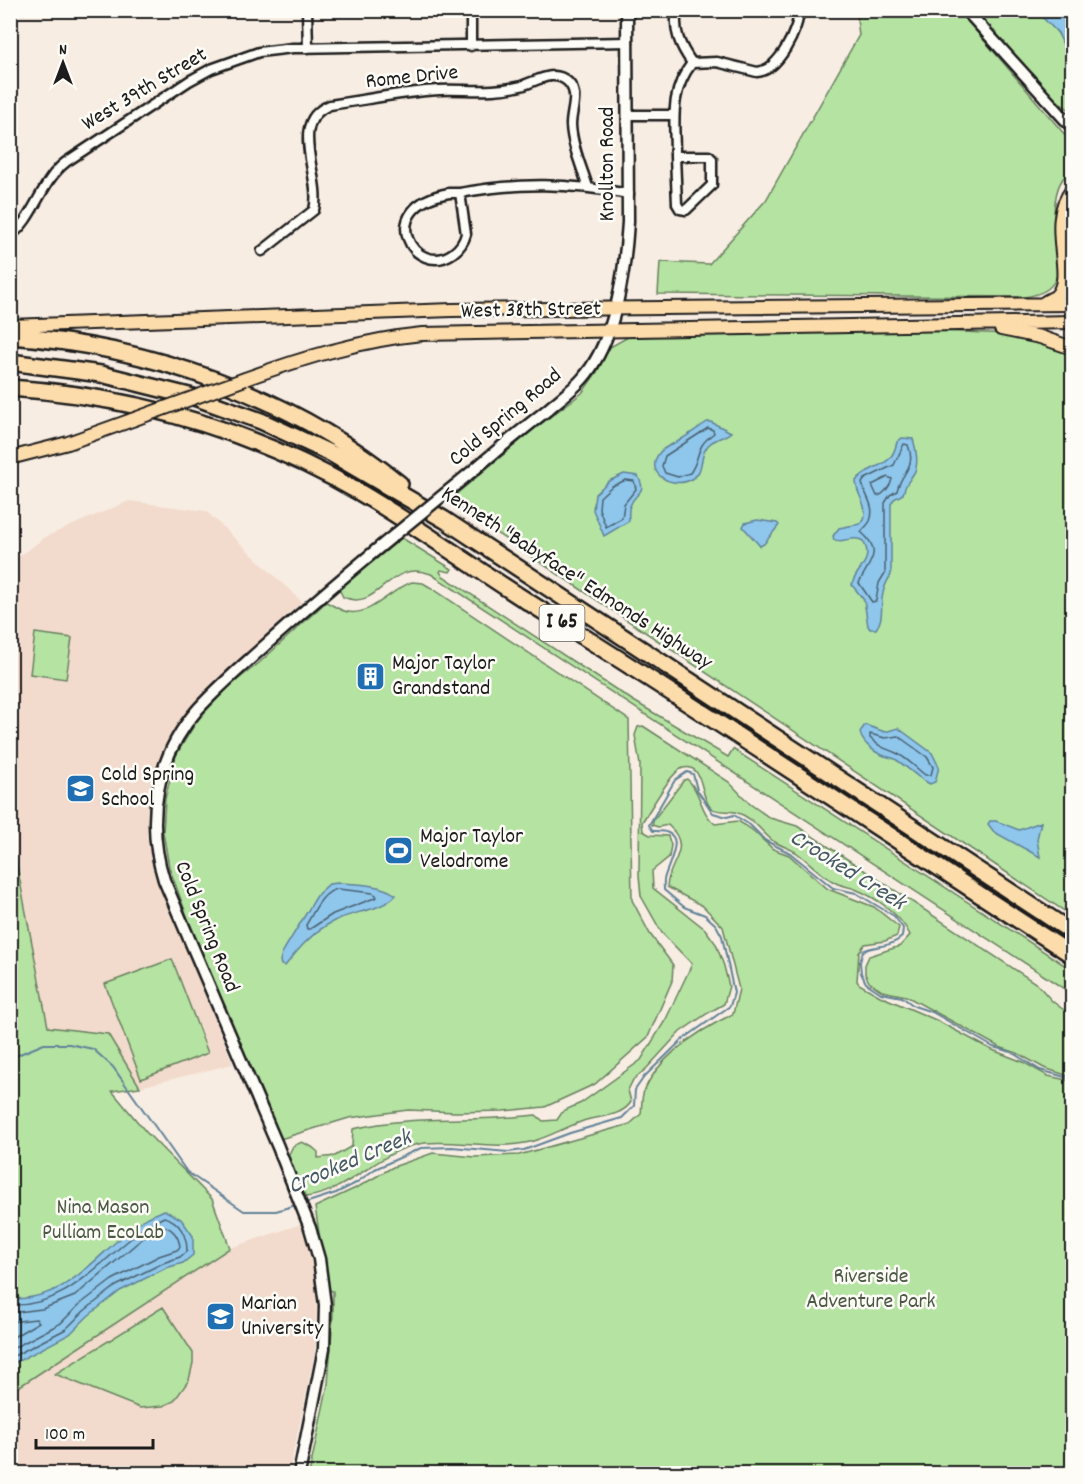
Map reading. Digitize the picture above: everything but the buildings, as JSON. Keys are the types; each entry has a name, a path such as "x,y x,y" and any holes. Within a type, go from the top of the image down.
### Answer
{"highway":[{"path":"10,336 76,343 123,352 194,372 240,390 295,416 344,444 380,468 445,520"},
{"name":"Kenneth \"Babyface\" Edmonds Highway","path":"10,362 118,378 197,398 283,430 332,454 445,520 1072,932"},
{"name":"Kenneth \"Babyface\" Edmonds Highway","path":"10,388 95,397 175,414 255,441 325,473 380,505 596,644 1072,955"}],"main road":[{"path":"1041,304 1056,296 1062,285 1064,267 1059,226 1062,209 1072,190"},
{"path":"1059,226 1072,270"},
{"name":"West 38th Street","path":"10,326 313,314 614,312 1072,304"},
{"name":"West 38th Street","path":"10,458 68,443 324,353 393,337 436,333 1072,322"},
{"path":"952,325 1012,331 1040,337 1072,348"}],"street":[{"path":"308,10 308,48"},
{"path":"471,10 471,46"},
{"name":"Knollton Road","path":"614,312 627,239 629,194 627,10"},
{"path":"677,10 675,25 678,40 692,63"},
{"path":"692,63 717,62 763,72 790,41 798,24 799,10"},
{"path":"966,10 1072,127"},
{"name":"West 39th Street","path":"10,236 22,226 48,180 72,157 189,81 211,69 242,57 278,50 308,48 628,42"},
{"path":"675,156 709,156 712,159 712,185 686,210 680,209 677,204 675,156 675,115 679,82 692,63"},
{"name":"Rome Drive","path":"262,251 314,210 316,193 308,128 317,112 330,105 437,90 501,89 519,86 548,76 559,77 568,82 575,98 571,131 588,187"},
{"path":"628,115 675,115"},
{"path":"460,193 466,234 460,246 449,256 442,258 421,254 412,247 407,237 405,227 408,216 422,203 442,194 523,184 559,184 629,194"},
{"name":"Cold Spring Road","path":"299,1473 320,1377 325,1334 323,1280 310,1227 291,1179 164,880 155,838 157,792 171,750 199,708 215,691 381,546 577,385 597,359 614,312"}],"shaded area":[{"name":"Cold Spring School","path":"129,501 206,511 302,602 193,704 164,747 152,775 148,802 147,837 156,873 233,1064 140,1087 108,1034 48,1027 11,829 10,563 47,536"},
{"name":"Marian University","path":"301,1224 317,1282 315,1352 289,1473 11,1474 11,1392 230,1248"}],"green space":[{"path":"856,11 959,11 1072,143 1072,170 1058,188 1055,201 1059,267 1052,285 1043,292 1024,297 658,294 660,262 709,264 766,200 859,35"},
{"path":"972,11 1036,11 1048,21 1072,59 1072,112 1049,94"},
{"path":"913,330 1010,334 1072,351 1072,916 448,501 534,429 582,393 597,372 610,347 628,337"},
{"path":"402,538 452,569 450,572 441,570 443,576 632,700 728,757 733,749 1072,970 1072,994 431,574 416,571 404,573 366,598 356,600 343,597 339,589"},
{"name":"Major Taylor Velodrome","path":"412,582 423,583 433,589 629,720 632,900 650,934 673,965 672,981 648,1037 595,1084 545,1107 503,1111 408,1110 349,1118 280,1139 199,949 169,867 163,832 165,799 176,755 198,719 231,685 259,663 326,602 345,611 357,612 373,606"},
{"path":"35,633 72,638 66,679 30,674"},
{"path":"643,726 729,782 750,804 770,818 797,826 1037,984 1052,1001 1072,1016 1072,1077 1044,1068 1017,1053 999,1047 906,996 882,991 869,982 865,974 865,965 869,956 900,946 910,935 900,920 871,897 827,878 797,853 773,841 744,815 711,808 695,771 683,768 673,776 655,801 642,822 643,831 650,835 668,836 671,845 669,857 652,871 653,888 705,929 716,944 729,986 724,1004 680,1032 633,1080 628,1090 631,1102 623,1110 583,1121 530,1142 491,1145 438,1142 409,1147 379,1161 337,1187 306,1197 295,1180 287,1158 293,1146 302,1142 318,1152 318,1158 335,1156 352,1146 353,1129 376,1124 536,1115 543,1121 557,1120 563,1111 581,1103 641,1060 666,1019 692,964 662,933 641,896 639,875 640,765 635,735 638,727"},
{"name":"Riverside Adventure Park","path":"687,779 692,784 706,814 715,824 738,821 751,829 773,849 789,855 828,889 874,907 899,927 897,936 885,941 865,944 859,952 857,981 859,984 1048,1076 1072,1081 1072,1473 309,1474 328,1384 333,1315 333,1291 328,1290 315,1207 358,1187 393,1167 433,1153 475,1157 519,1155 630,1124 641,1114 644,1091 651,1078 670,1055 694,1036 733,1014 739,989 723,927 703,906 667,887 668,878 678,855 679,841 668,825 658,827 652,825 654,819"},
{"name":"Nina Mason Pulliam EcoLab","path":"10,829 48,1027 108,1034 140,1087 112,1091 146,1132 212,1199 230,1248 11,1392"},
{"path":"172,959 208,1053 141,1079 105,984"},
{"path":"163,1307 193,1353 189,1380 174,1401 163,1406 140,1408 55,1374"}],"water":[{"path":"1036,11 1072,11 1072,59 1058,33"},
{"path":"707,422 731,432 707,446 700,470 692,479 677,483 662,478 655,467 655,460 660,452"},
{"path":"902,438 913,439 916,465 903,494 894,499 891,504 891,575 883,592 880,622 876,629 870,629 864,600 852,585 867,556 865,545 860,539 837,541 833,536 839,528 860,524 864,520 864,508 856,481 890,458 897,442"},
{"path":"624,474 638,476 642,487 630,506 629,521 604,536 593,510 595,494 609,481"},
{"path":"757,520 779,525 760,546 743,527 745,523"},
{"path":"865,725 885,732 898,728 932,753 939,767 935,782 930,784 925,782 895,759 871,748 860,732"},
{"path":"990,821 1019,830 1041,822 1037,839 1040,857 994,832 988,824"},
{"path":"329,884 376,887 396,895 375,908 326,925 307,940 285,966 281,965 282,953 318,894"},
{"path":"164,1210 181,1219 193,1236 193,1255 183,1263 166,1268 120,1291 88,1316 70,1334 11,1365 11,1299 33,1297 52,1291 68,1282 143,1220"}],"waterway":[{"name":"Crooked Creek","path":"305,1203 336,1193 356,1183 375,1169 421,1148 452,1147 508,1152 524,1150 570,1133 622,1118 634,1106 635,1090 644,1077 682,1040 730,1006 734,993 722,936 716,925 705,915 684,907 664,890 664,879 675,846 674,839 664,832 653,831 649,825 675,780 687,772 693,774 697,790 713,813 727,817 734,815 750,825 766,841 790,853 833,888 856,893 894,916 903,928 902,937 887,945 863,951 860,962 861,973 866,983 881,993 902,997 914,1006 932,1012 993,1047 1011,1052 1040,1070 1072,1079"},
{"name":"Crooked Creek","path":"10,1055 15,1056 44,1044 69,1044 93,1049 113,1067 187,1172 244,1211 276,1211 296,1205"}],"place":[{"name":"Major Taylor Grandstand","path":"371,677"},
{"name":"Cold Spring School","path":"80,788"},
{"name":"Major Taylor Velodrome","path":"399,850"},
{"name":"Marian University","path":"220,1317"}]}
